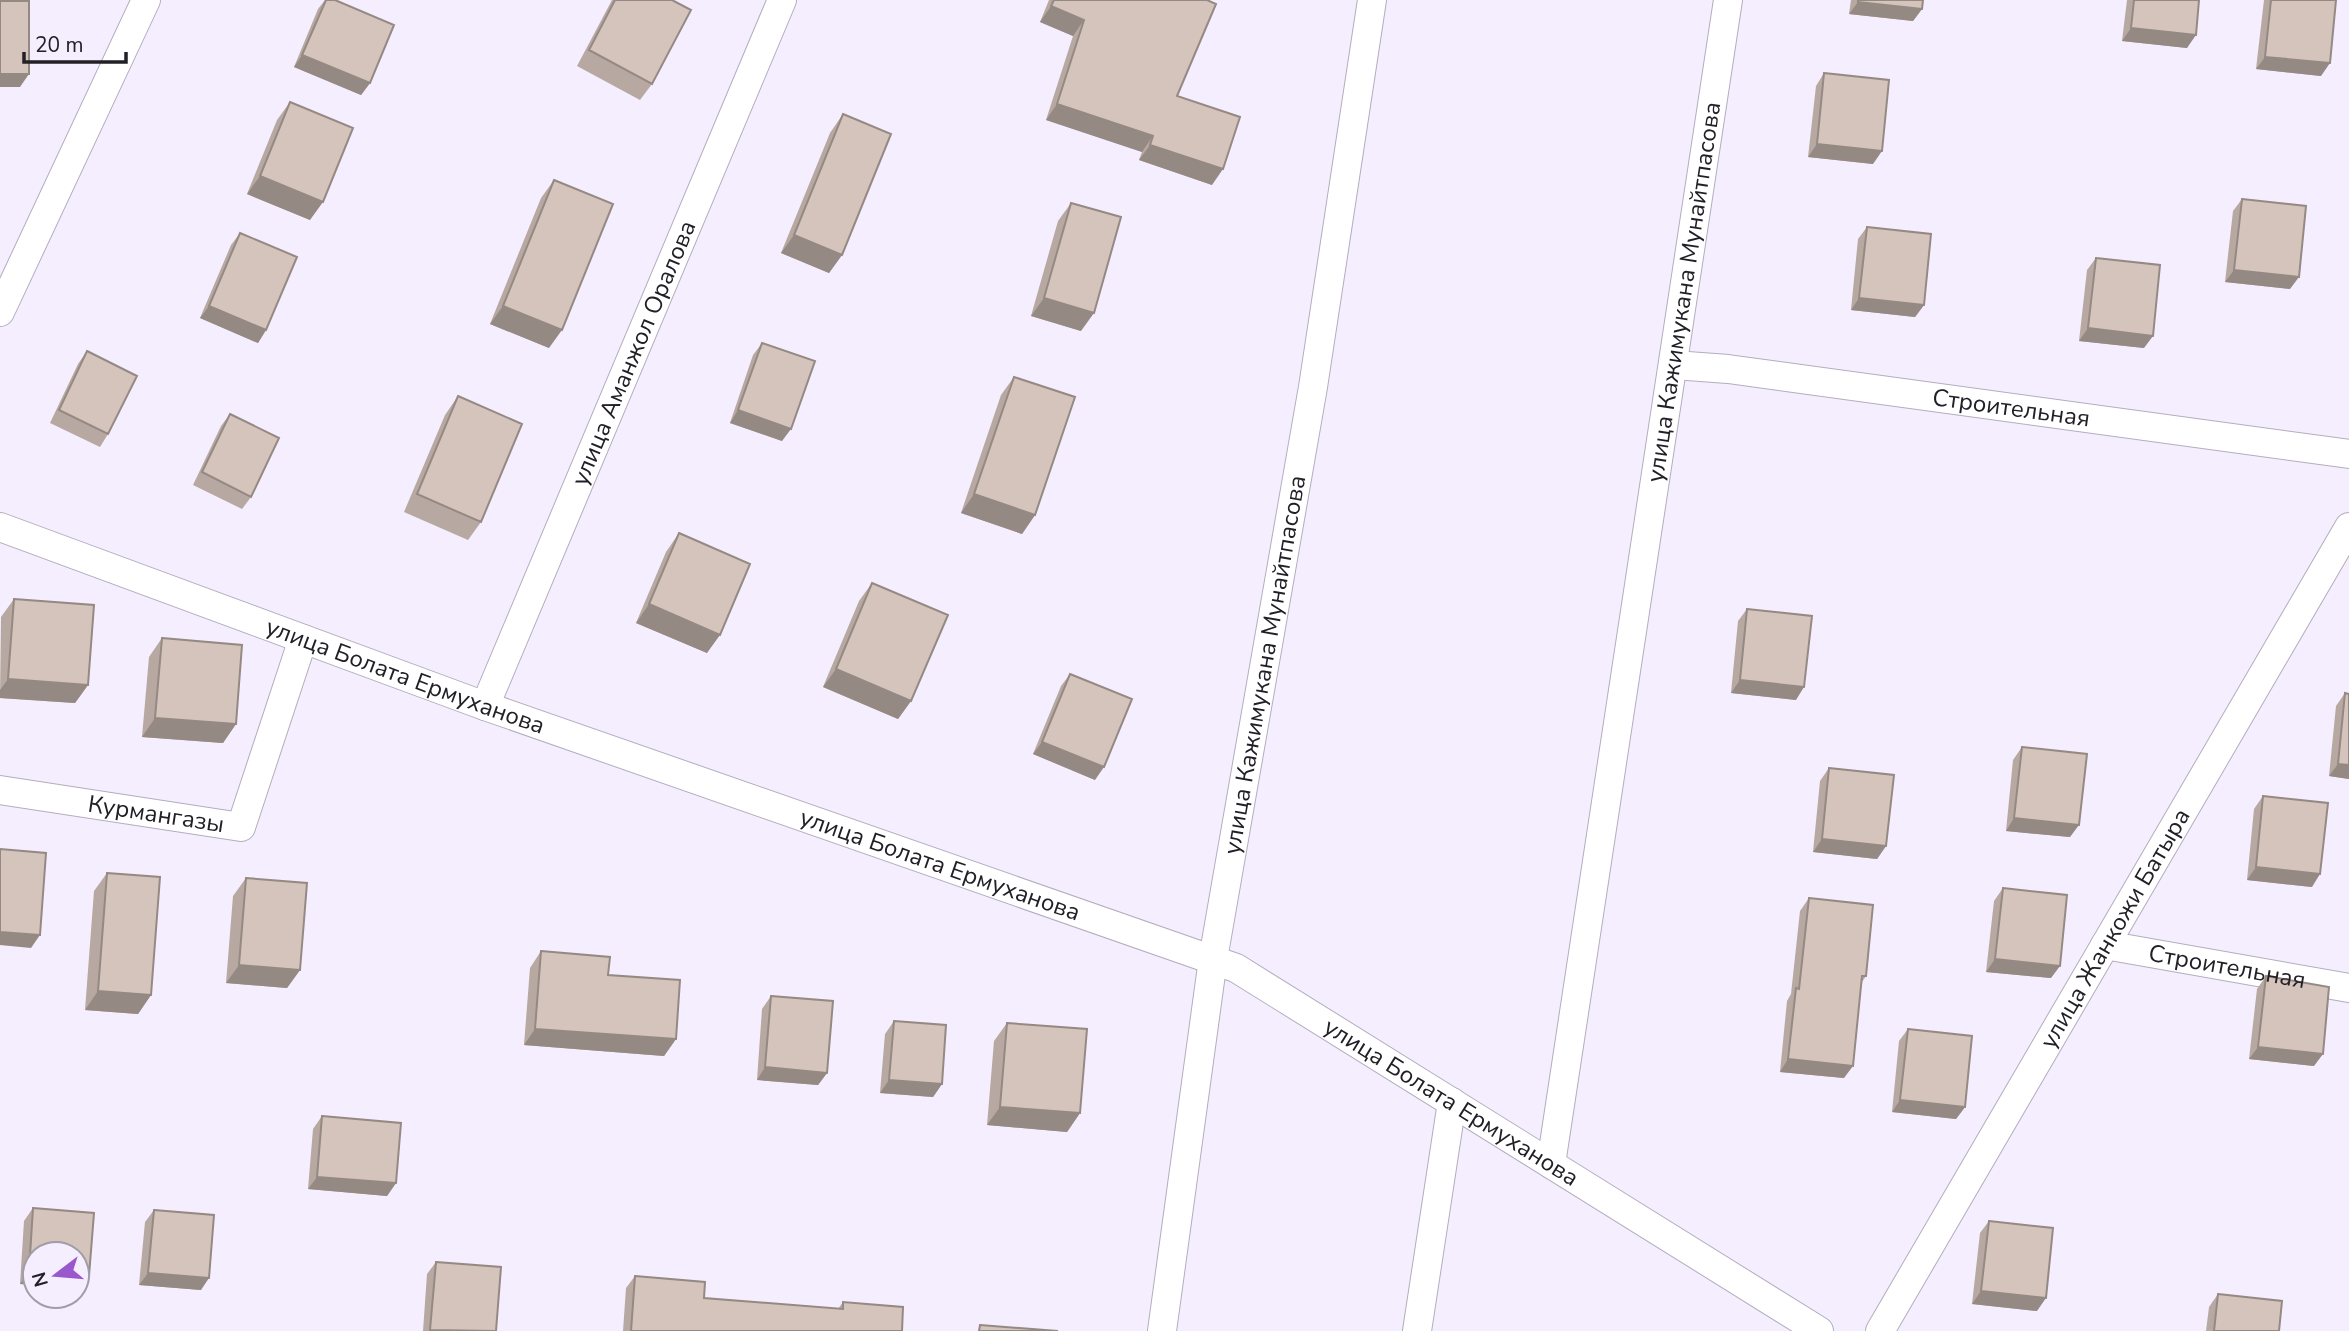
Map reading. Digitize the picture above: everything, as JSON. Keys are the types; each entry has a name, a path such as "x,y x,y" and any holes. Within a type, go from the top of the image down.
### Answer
{"street":[{"path":"0,312 146,0"},
{"name":"улица Аманжол Оралова","path":"485,706 782,0"},
{"name":"улица Кажимукана Мунайтпасова","path":"1162,1331 1213,959 1312,387 1373,0"},
{"name":"улица Кажимукана Мунайтпасова","path":"1551,1164 1728,0"},
{"name":"Строительная","path":"1674,365 1728,369 2349,454"},
{"name":"улица Болата Ермуханова","path":"0,527 485,706 1236,968 1819,1331"},
{"name":"улица Жанкожи Батыра","path":"1880,1331 2349,527"},
{"name":"Курмангазы","path":"0,790 241,827 303,639"},
{"name":"Строительная","path":"2105,945 2349,988"},
{"path":"1417,1331 1452,1102"}],"building":[{"path":"326,0 335,0 394,25 370,83 302,55"},
{"path":"615,0 672,0 691,10 652,84 589,50"},
{"path":"1054,0 1207,0 1216,4 1177,96 1240,117 1223,169 1150,145 1153,136 1057,104 1084,20 1051,6"},
{"path":"1858,0 1923,0 1922,9"},
{"path":"2134,0 2199,0 2196,35 2131,28"},
{"path":"2271,0 2336,0 2330,63 2265,57"},
{"path":"0,1 29,1 29,74 0,74"},
{"path":"1824,73 1889,80 1882,151 1817,144"},
{"path":"290,102 353,128 323,202 260,176"},
{"path":"843,114 891,134 842,255 794,235"},
{"path":"554,180 613,204 562,330 503,306"},
{"path":"2242,199 2306,206 2299,277 2234,270"},
{"path":"1071,203 1121,217 1094,313 1044,298"},
{"path":"1867,227 1931,234 1924,305 1859,298"},
{"path":"240,233 297,257 266,330 209,306"},
{"path":"2096,258 2160,265 2153,336 2088,328"},
{"path":"762,343 815,361 791,429 738,410"},
{"path":"87,351 137,376 108,434 59,410"},
{"path":"1014,377 1075,397 1035,515 974,494"},
{"path":"458,396 522,424 481,522 417,494"},
{"path":"230,414 279,438 251,497 202,472"},
{"path":"679,533 750,564 720,635 649,604"},
{"path":"872,583 948,615 911,701 836,669"},
{"path":"14,599 94,605 88,685 8,679"},
{"path":"1747,609 1812,616 1804,687 1740,680"},
{"path":"162,638 242,645 236,724 155,718"},
{"path":"1070,674 1132,699 1104,767 1042,742"},
{"path":"2345,693 2349,694 2349,765 2338,764"},
{"path":"2022,747 2087,754 2079,825 2014,818"},
{"path":"1829,768 1894,775 1886,846 1822,839"},
{"path":"2263,796 2328,803 2320,874 2256,867"},
{"path":"0,849 46,853 40,935 0,932"},
{"path":"107,873 160,877 151,995 98,991"},
{"path":"246,878 307,883 300,970 239,965"},
{"path":"2003,888 2067,895 2060,966 1995,959"},
{"path":"1809,898 1873,905 1866,976 1862,976 1853,1066 1788,1059"},
{"path":"541,951 610,957 608,975 680,980 676,1039 535,1029"},
{"path":"2266,976 2329,987 2323,1054 2258,1047"},
{"path":"771,996 833,1001 827,1073 765,1067"},
{"path":"894,1021 946,1025 942,1084 889,1080"},
{"path":"1007,1023 1087,1029 1080,1113 1000,1107"},
{"path":"1908,1029 1972,1036 1965,1107 1900,1100"},
{"path":"322,1116 401,1123 396,1183 317,1177"},
{"path":"33,1208 94,1213 91,1251 91,1240 31,1240"},
{"path":"154,1210 214,1215 209,1278 148,1273"},
{"path":"1989,1221 2053,1228 2046,1298 1981,1291"},
{"path":"436,1262 501,1267 496,1331 430,1330"},
{"path":"635,1276 705,1282 704,1298 843,1309 843,1302 903,1307 902,1331 631,1331"},
{"path":"2218,1294 2282,1301 2279,1331 2214,1331"},
{"path":"980,1325 1058,1331 979,1331"}]}
